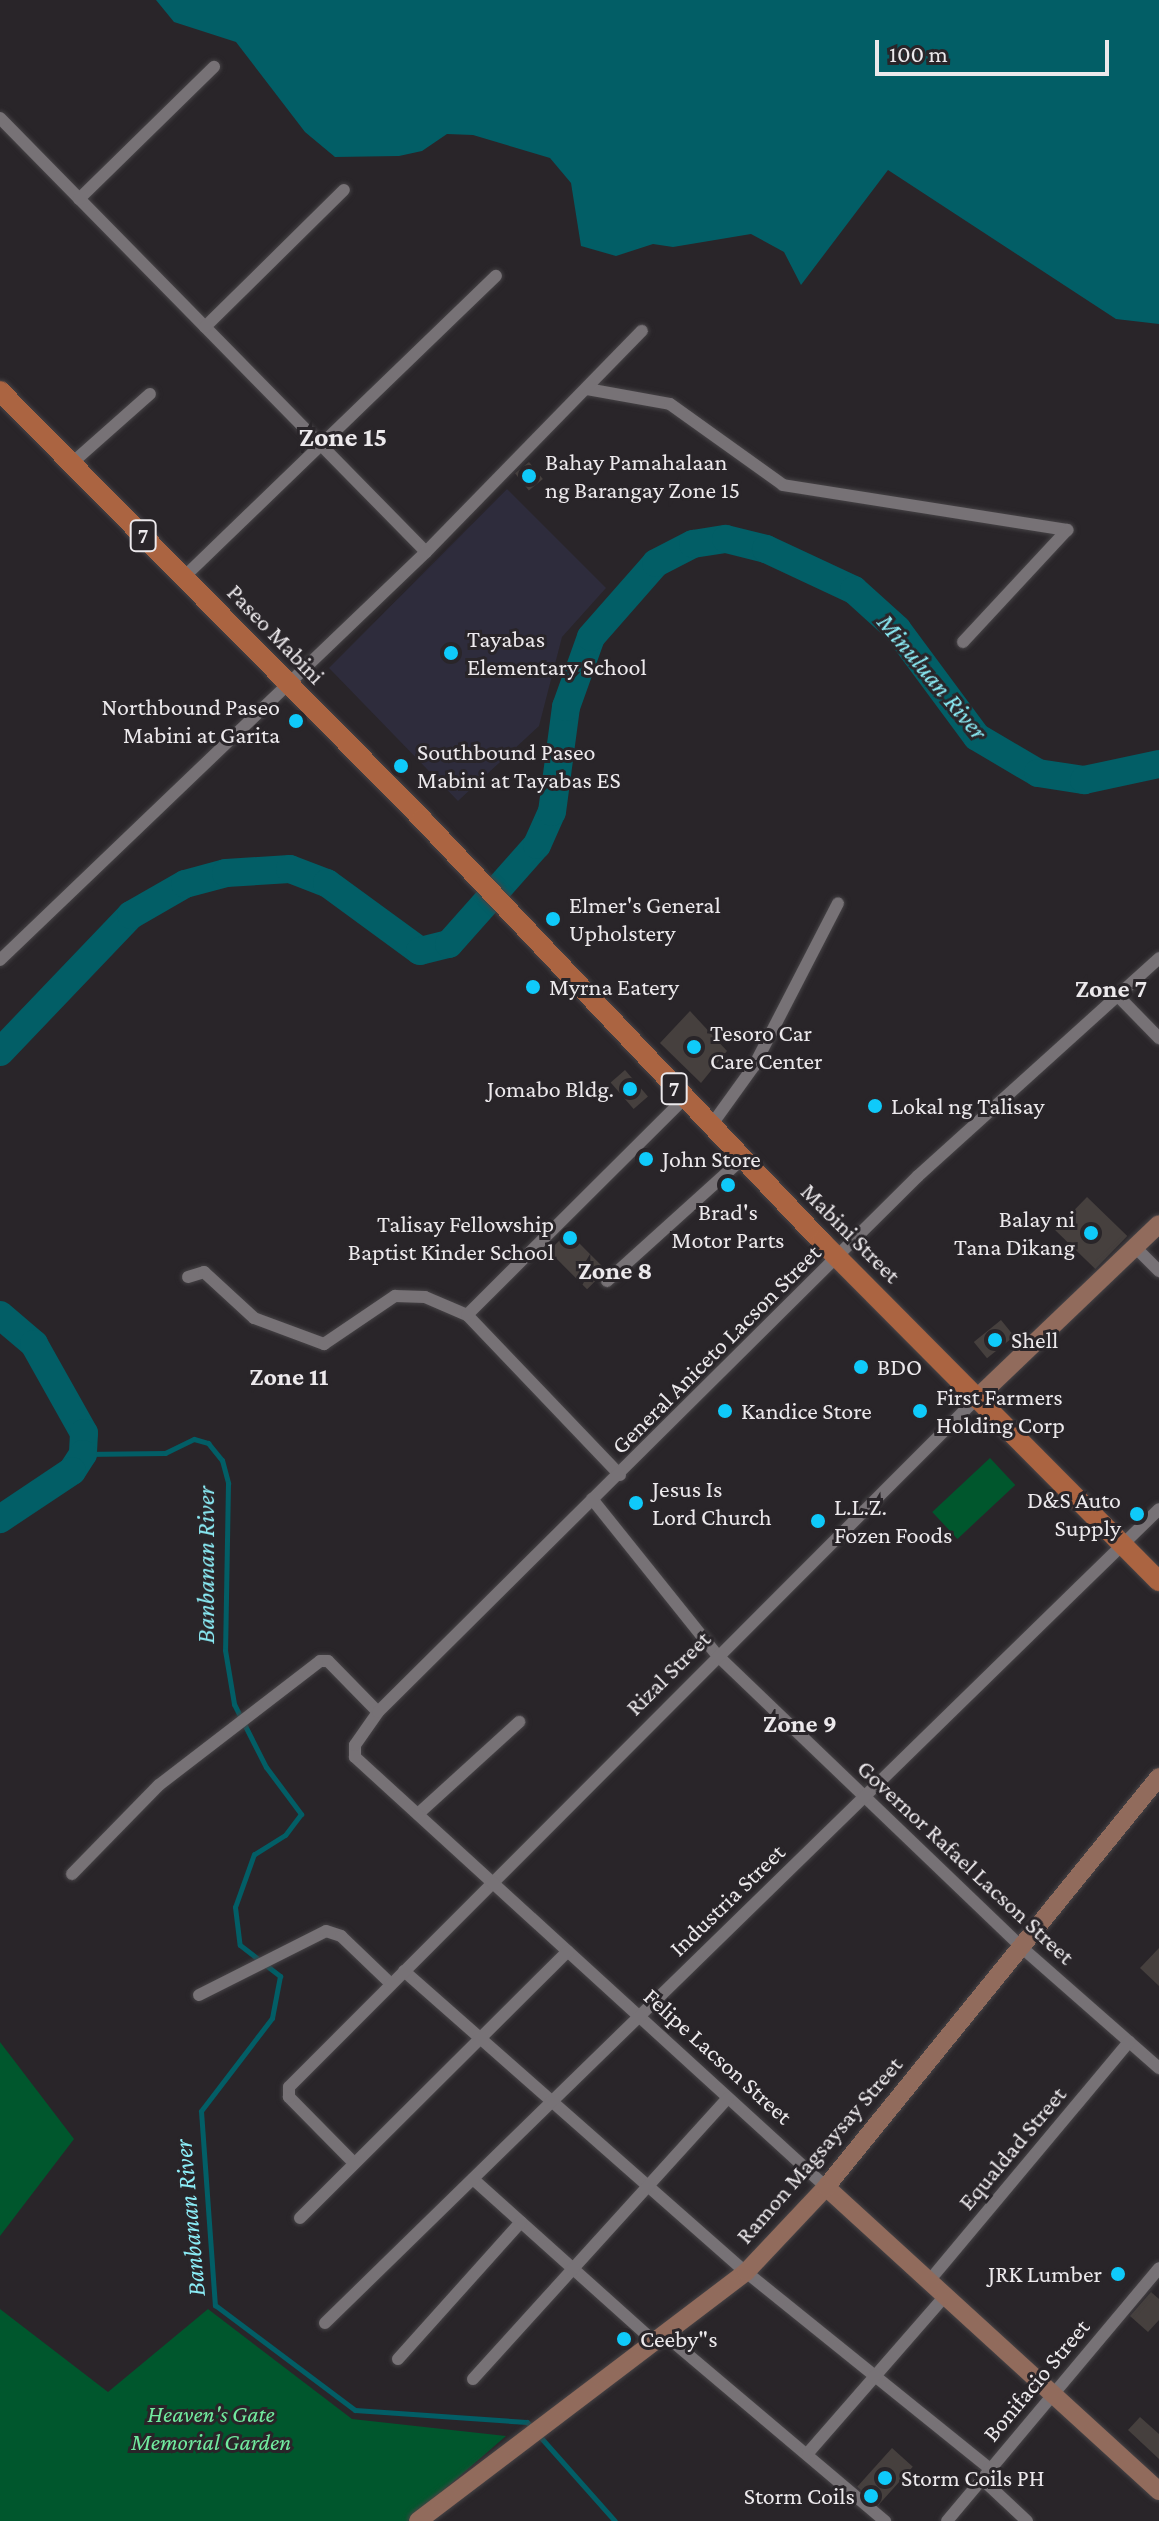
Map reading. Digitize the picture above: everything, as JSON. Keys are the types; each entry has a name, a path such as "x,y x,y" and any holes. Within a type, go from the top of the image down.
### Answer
{"main road":[{"name":"Paseo Mabini","path":"0,391 513,915"},
{"name":"Mabini Street","path":"513,915 710,1127 839,1260 1159,1581"},
{"name":"Rizal Street","path":"978,1397 1159,1224"},
{"name":"Ramon Magsaysay Street","path":"418,2521 746,2272 826,2187 1159,1777"},
{"name":"Felipe Lacson Street","path":"826,2187 1159,2491"}],"street":[{"path":"79,199 214,67"},
{"path":"0,118 426,552"},
{"path":"205,327 344,190"},
{"path":"183,578 323,447 496,276"},
{"path":"0,960 286,681 426,552 642,331"},
{"path":"587,389 670,404 783,485 1067,530 963,642"},
{"path":"72,463 150,394"},
{"path":"710,1127 754,1066 838,903"},
{"name":"General Aniceto Lacson Street","path":"353,1751 378,1712 839,1260 918,1176 1159,958"},
{"path":"1118,996 1159,1038"},
{"path":"467,1315 684,1099"},
{"path":"607,1281 742,1159"},
{"path":"1135,1247 1159,1271"},
{"path":"188,1277 204,1272 254,1318 324,1344 395,1296 425,1297 467,1315 620,1475"},
{"name":"Rizal Street","path":"354,2163 287,2093 391,1984 978,1397"},
{"name":"Governor Rafael Lacson Street","path":"592,1499 718,1656 1020,1946 1159,2068"},
{"name":"Industria Street","path":"325,2323 1159,1509"},
{"path":"72,1874 125,1815 235,1721 324,1660 378,1712"},
{"path":"418,1814 519,1722"},
{"name":"Felipe Lacson Street","path":"353,1751 492,1883 826,2187"},
{"path":"199,1995 271,1957 334,1931 391,1984"},
{"path":"300,2218 568,1951"},
{"path":"404,1971 746,2272 875,2373 986,2474 1027,2521"},
{"name":"Equaldad Street","path":"929,2281 1129,2042"},
{"path":"473,2379 728,2098"},
{"path":"473,2179 573,2268 808,2453 885,2521"},
{"path":"398,2359 521,2222"},
{"name":"Bonifacio Street","path":"947,2521 1159,2268"},
{"path":"808,2453 946,2295"}],"shaded area":[{"name":"Tayabas Elementary School","path":"507,489 606,588 562,637 539,726 458,801 329,668"}],"green space":[{"path":"990,1458 1015,1485 957,1539 932,1512"},
{"path":"0,2042 74,2139 0,2236"},
{"name":"Heaven's Gate Memorial Garden","path":"0,2309 108,2392 208,2309 352,2419 506,2436 408,2521 0,2521"}],"water":[{"path":"156,0 1159,0 1159,324 1116,319 888,170 801,285 784,252 751,234 673,247 653,244 616,256 581,246 571,183 550,158 473,135 447,134 422,151 399,156 335,157 305,132 236,42 174,22"}],"building":[{"name":"Bahay Pamahalaan ng Barangay Zone 15","path":"529,462 543,479 529,490 515,473"},
{"name":"Tesoro Car Care Center","path":"690,1011 727,1051 701,1083 660,1043"},
{"name":"Jomabo Bldg.","path":"625,1070 648,1096 634,1109 611,1082"},
{"name":"Balay ni Tana Dikang","path":"1087,1197 1127,1236 1095,1269 1055,1230"},
{"path":"568,1232 606,1270 587,1289 549,1251"},
{"name":"Shell","path":"1001,1320 1014,1336 987,1358 974,1342"},
{"path":"1159,1948 1159,1986 1140,1968"},
{"path":"1151,2292 1159,2299 1159,2320 1148,2332 1130,2316"},
{"path":"1140,2417 1159,2434 1159,2459 1128,2430"},
{"name":"Storm Coils PH","path":"892,2448 913,2467 878,2505 857,2487"}],"waterway":[{"name":"Minuluan River","path":"0,1052 131,915 185,884 226,873 290,869 327,883 420,951 449,944 537,845 552,812 566,707 591,637 656,563 693,544 726,539 766,549 854,590 897,629 977,737 1038,773 1084,780 1159,764"},
{"name":"Minuluan River","path":"0,1315 34,1344 84,1433 83,1454 72,1471 0,1519"},
{"name":"Banbanan River","path":"83,1454 165,1453 194,1439 208,1443 222,1460 228,1483 225,1650 234,1704 266,1767 301,1814 285,1835 254,1854 235,1907 240,1945 280,1976 272,2018 201,2111 215,2305 355,2410 527,2422 615,2521"}],"place":[{"name":"Bahay Pamahalaan ng Barangay Zone 15","path":"529,476"},
{"name":"Tayabas Elementary School","path":"451,653"},
{"name":"Northbound Paseo Mabini at Garita","path":"296,721"},
{"name":"Southbound Paseo Mabini at Tayabas ES","path":"401,766"},
{"name":"Elmer's General Upholstery","path":"553,919"},
{"name":"Myrna Eatery","path":"533,987"},
{"name":"Tesoro Car Care Center","path":"694,1047"},
{"name":"Jomabo Bldg.","path":"630,1089"},
{"name":"Lokal ng Talisay","path":"875,1106"},
{"name":"John Store","path":"646,1159"},
{"name":"Brad's Motor Parts","path":"728,1185"},
{"name":"Balay ni Tana Dikang","path":"1091,1233"},
{"name":"Talisay Fellowship Baptist Kinder School","path":"570,1238"},
{"name":"Shell","path":"995,1340"},
{"name":"BDO","path":"861,1367"},
{"name":"Kandice Store","path":"725,1411"},
{"name":"First Farmers Holding Corp","path":"920,1411"},
{"name":"Jesus Is Lord Church","path":"636,1503"},
{"name":"D&S Auto Supply","path":"1137,1514"},
{"name":"L.L.Z. Fozen Foods","path":"818,1521"},
{"name":"JRK Lumber","path":"1118,2274"},
{"name":"Ceeby\"s","path":"624,2339"},
{"name":"Storm Coils PH","path":"885,2478"},
{"name":"Storm Coils","path":"871,2496"}],"district":[{"name":"Zone 15","path":"343,437"},
{"name":"Zone 7","path":"1111,989"},
{"name":"Zone 8","path":"615,1271"},
{"name":"Zone 11","path":"289,1377"},
{"name":"Zone 9","path":"800,1724"}]}
